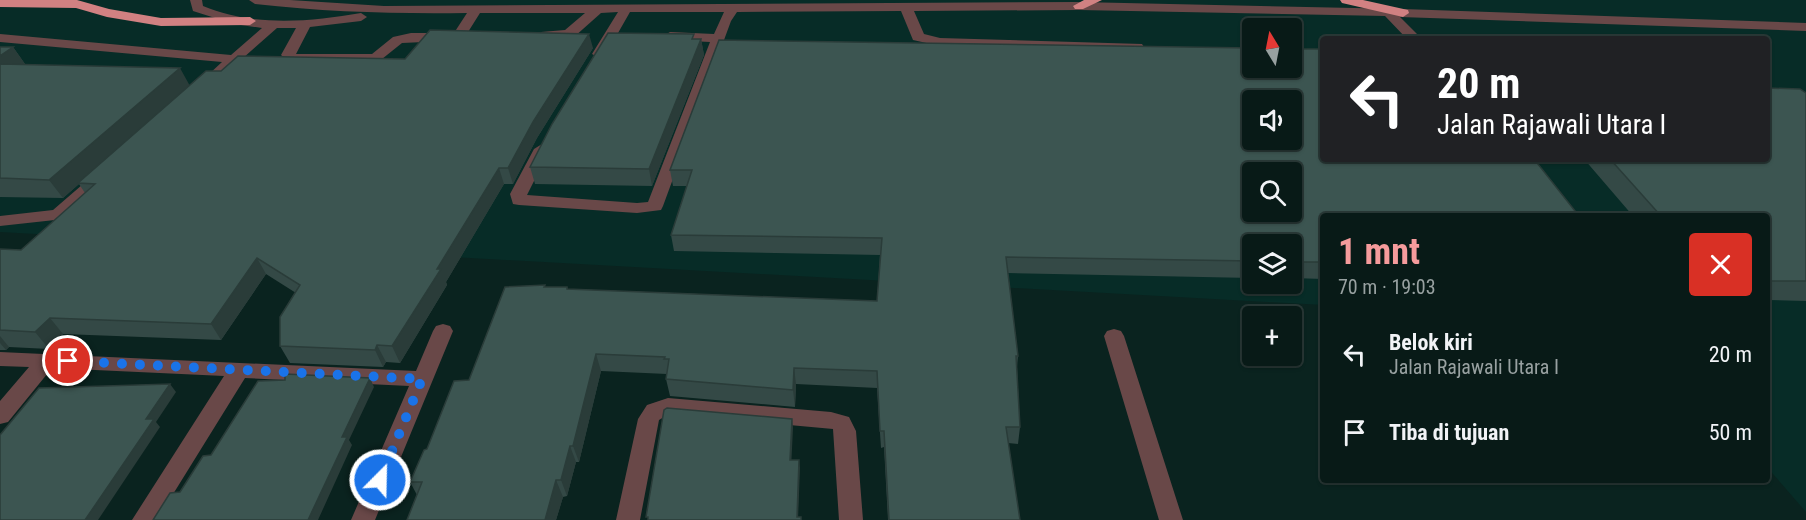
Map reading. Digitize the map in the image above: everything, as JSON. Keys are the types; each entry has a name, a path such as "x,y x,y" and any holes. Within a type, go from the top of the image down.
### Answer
{"highway":[{"path":"0,3 77,4 105,0"},
{"path":"1079,6 1096,0"},
{"path":"1346,0 1396,13"},
{"path":"77,4 106,14 161,22 250,21"}],"street":[{"path":"196,0 197,8 211,15 273,25 305,24 359,17 384,10"},
{"path":"255,0 308,6 384,10 1079,6 1396,13 1806,27"},
{"path":"906,7 918,37 940,42 1148,47"},
{"path":"547,139 518,194 519,200 637,208 655,206 719,38 733,8"},
{"path":"419,38 446,9"},
{"path":"458,37 476,9"},
{"path":"536,35 569,34 597,9"},
{"path":"594,62 626,9"},
{"path":"1396,13 1412,36"},
{"path":"305,24 291,45 288,55 293,58 374,58 382,55 392,42 419,38 480,36"},
{"path":"189,98 273,25"},
{"path":"611,33 632,34"},
{"path":"654,35 719,38"},
{"path":"0,38 233,59"},
{"path":"0,221 58,215 111,168"},
{"path":"363,520 443,331"},
{"path":"1113,336 1171,520"},
{"path":"0,359 422,379"},
{"path":"0,416 47,360"},
{"path":"144,520 239,370"},
{"path":"628,520 649,419 654,411 668,406 831,420 841,423 845,431 851,520"}],"shaded area":[{"path":"0,0 1806,0 1806,512 1770,470 1770,213 1320,213 1320,305 0,232"}],"building":[{"path":"430,30 589,34 533,122 508,168 499,168 437,269 441,269 392,346 377,345 375,350 280,346 280,317 300,285 257,258 211,324 50,318 35,332 0,330 0,249 21,250 95,184 78,183 206,71 221,71 238,56 405,59"},
{"path":"608,33 694,34 692,39 701,39 649,169 530,167 552,124"},
{"path":"719,40 1242,48 1242,78 1302,78 1302,49 1320,49 1320,162 1536,162 1577,213 1320,213 1320,262 1302,262 1302,234 1242,234 1242,261 1006,257 1018,356 1016,356 1020,427 1006,427 1020,520 889,520 884,431 880,431 877,371 794,368 793,390 666,379 669,359 664,359 665,357 596,354 573,446 570,446 561,480 556,480 545,520 407,520 422,482 410,482 424,450 427,449 454,381 469,380 505,287 545,285 544,287 567,287 567,289 877,301 882,238 671,235 692,170 670,170"},
{"path":"0,47 13,47 0,56"},
{"path":"0,64 180,68 49,180 0,178"},
{"path":"1770,88 1800,89 1806,93 1806,281 1770,281 1770,213 1658,213 1613,162 1770,162"},
{"path":"285,374 370,378 342,437 347,437 308,520 153,520 170,493 180,492 203,456 211,455 258,381 285,380"},
{"path":"170,384 146,419 154,419 85,520 0,520 0,435 39,388"},
{"path":"667,408 792,419 790,460 799,460 797,517 801,517 801,520 648,520 646,517 664,410"}],"route":[{"path":"68,361 422,379 380,480"}]}
